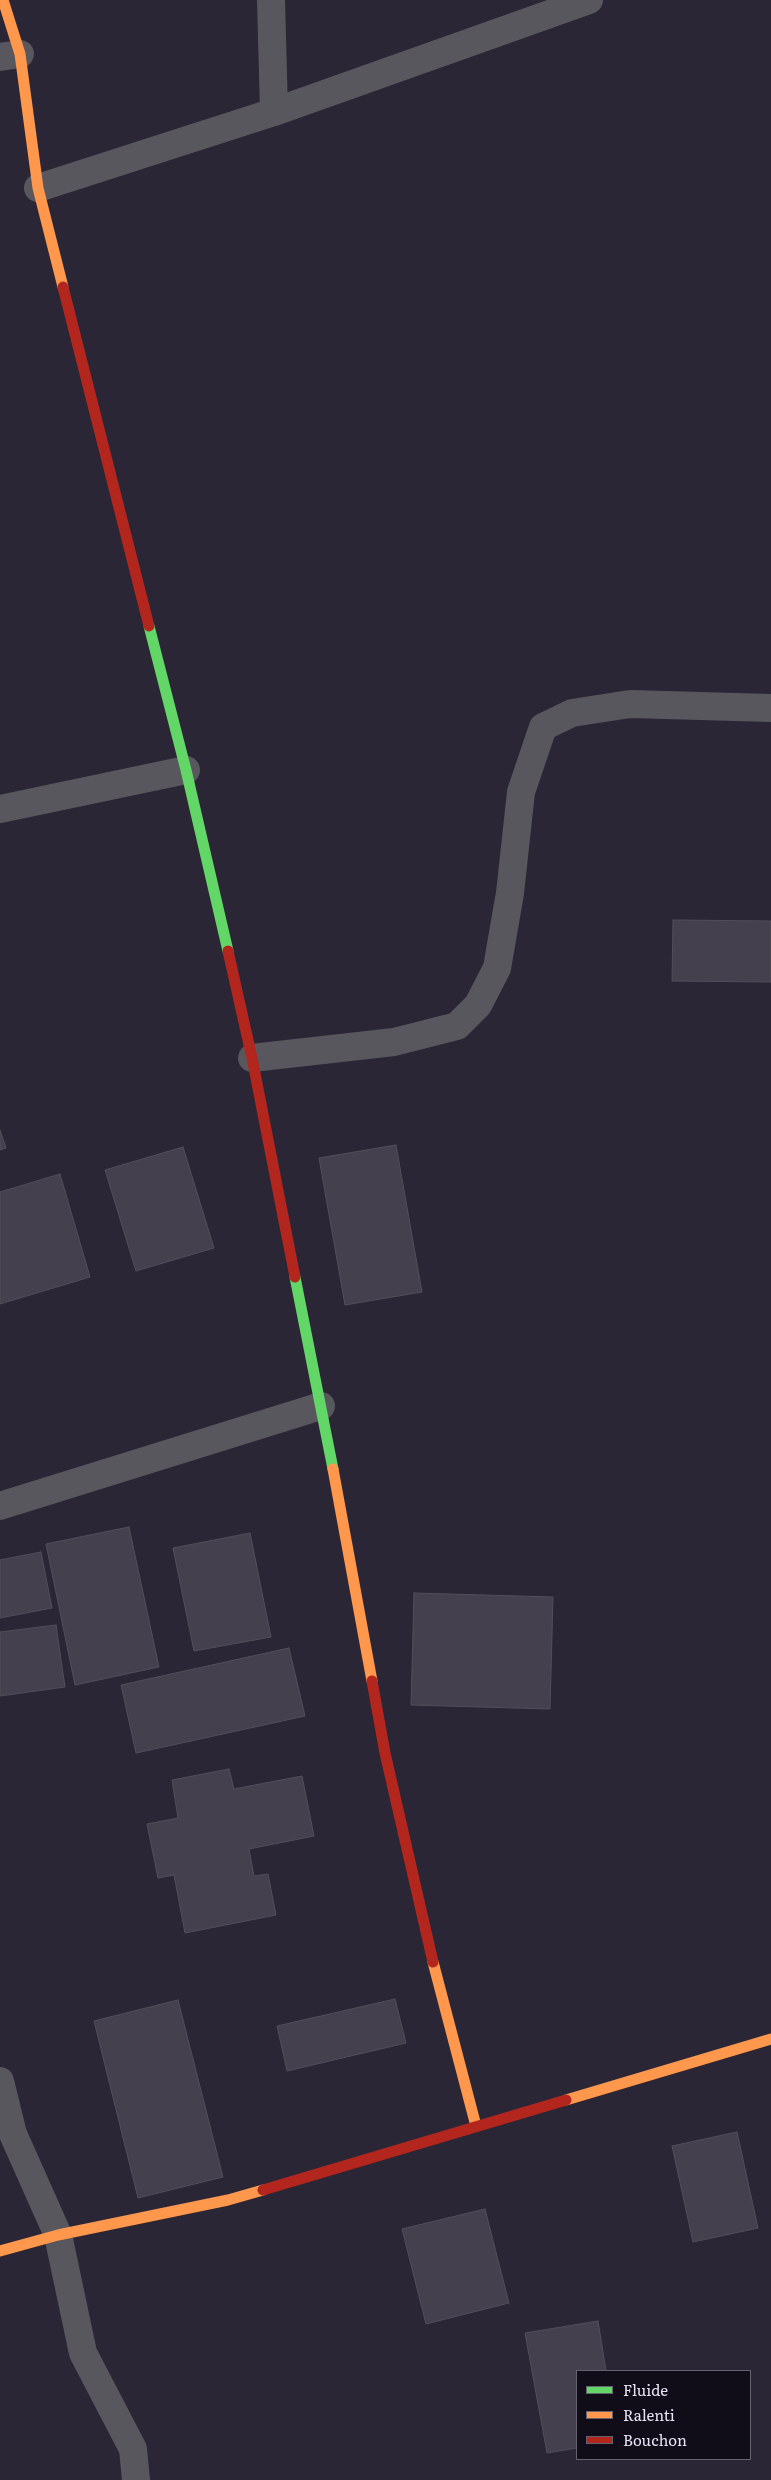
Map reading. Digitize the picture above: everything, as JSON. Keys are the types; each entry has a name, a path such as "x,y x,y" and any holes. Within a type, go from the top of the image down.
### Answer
{"street":[{"path":"4,0 10,55 38,188 186,770 252,1058 385,1753 438,1986 476,2126"},
{"path":"271,0 274,112"},
{"path":"38,188 274,112 589,0"},
{"path":"252,1058 394,1042 457,1026 478,1005 497,968 510,893 521,792 543,727 572,713 630,704 771,708"},
{"path":"0,809 186,770"},
{"path":"0,1506 320,1406"},
{"path":"0,2251 58,2236 228,2200 771,2039"},
{"path":"0,2081 13,2134 58,2236 82,2353 133,2449 136,2480"}],"building":[{"path":"673,920 771,921 771,982 672,981"},
{"path":"0,1130 6,1148 0,1150"},
{"path":"396,1145 422,1292 345,1305 319,1158"},
{"path":"183,1147 214,1248 136,1271 105,1170"},
{"path":"60,1174 90,1277 0,1304 0,1192"},
{"path":"129,1527 159,1667 75,1685 46,1544"},
{"path":"250,1533 271,1637 194,1651 173,1548"},
{"path":"41,1552 52,1608 0,1618 0,1560"},
{"path":"414,1593 553,1597 550,1709 411,1705"},
{"path":"56,1625 65,1687 0,1696 0,1632"},
{"path":"289,1648 305,1716 136,1753 121,1685"},
{"path":"229,1769 234,1789 302,1776 314,1836 249,1849 254,1876 268,1874 276,1915 185,1933 174,1875 158,1878 147,1824 178,1818 172,1780"},
{"path":"395,1999 406,2043 287,2071 277,2026"},
{"path":"178,2000 223,2177 138,2198 94,2021"},
{"path":"737,2132 758,2228 693,2242 672,2146"},
{"path":"485,2209 509,2303 426,2324 402,2229"},
{"path":"598,2321 606,2370 576,2370 576,2448 547,2453 525,2333"}],"traffic: fast":[{"path":"149,626 186,770 228,951"},
{"path":"295,1277 333,1469"}],"traffic: slow":[{"path":"3,0 20,54 38,188 63,287"},
{"path":"333,1469 372,1681"},
{"path":"433,1962 476,2126"},
{"path":"566,2100 771,2039"},
{"path":"0,2251 58,2235 228,2200 263,2190"}],"traffic: jam":[{"path":"63,287 149,626"},
{"path":"228,951 252,1058 295,1277"},
{"path":"372,1681 385,1753 433,1962"},
{"path":"263,2190 566,2100"}]}
